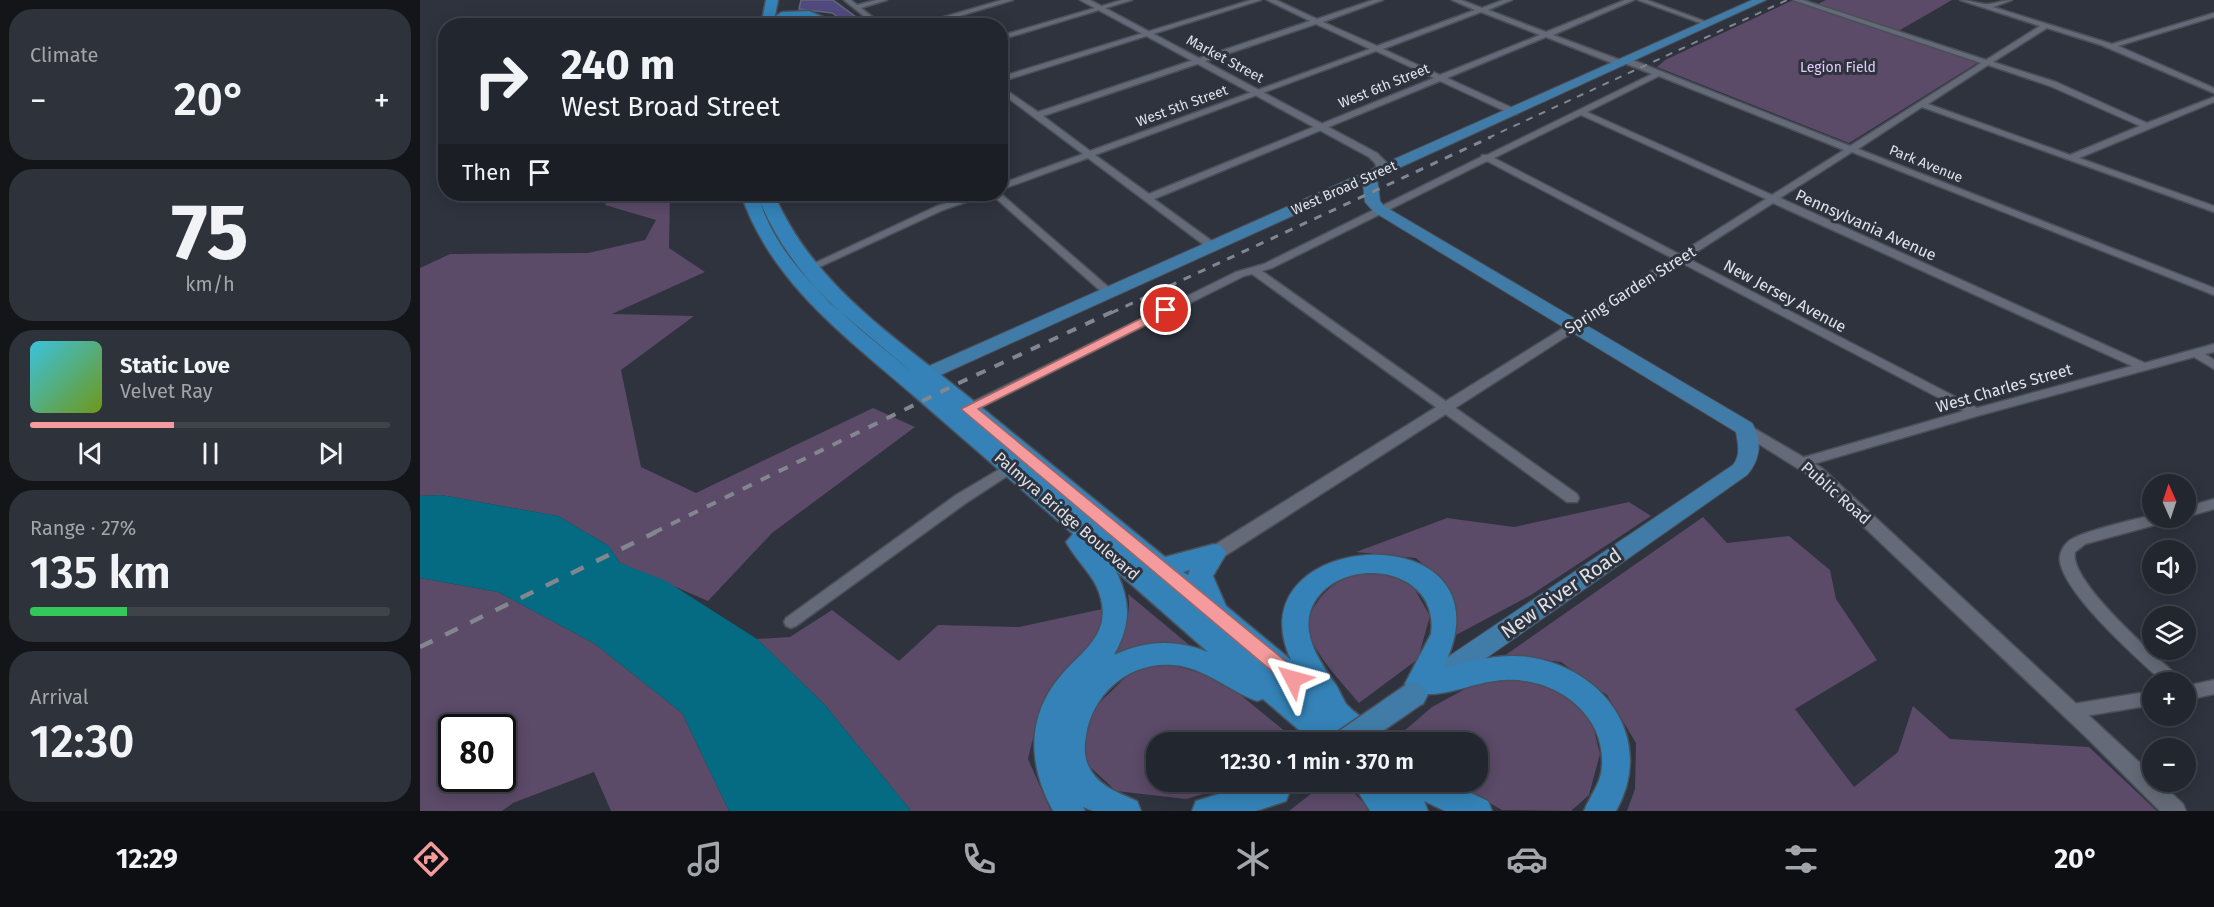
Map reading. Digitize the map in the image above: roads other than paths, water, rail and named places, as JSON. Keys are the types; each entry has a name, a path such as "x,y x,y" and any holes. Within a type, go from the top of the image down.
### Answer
{"highway":[{"path":"768,18 772,0"},
{"path":"782,18 785,0"},
{"path":"800,18 812,16 816,18"},
{"name":"Palmyra Bridge Boulevard","path":"752,201 769,240 804,288 834,317 1297,712 1336,732"},
{"name":"Palmyra Bridge Boulevard","path":"769,201 780,227 809,268 843,304 1220,618 1338,732"},
{"path":"1038,492 1075,539 1099,564 1114,593 1117,610 1114,627 1107,644 1068,688 1051,726 1048,747 1050,769 1070,811"},
{"path":"1159,568 1214,554"},
{"path":"1214,554 1201,571 1200,580 1220,618"},
{"path":"1339,732 1306,661 1295,628 1298,610 1305,594 1319,579 1341,568 1363,563 1389,564 1420,576 1436,591 1444,609 1445,627 1421,689"},
{"path":"1126,811 1104,802 1081,782 1074,770 1068,744 1073,716 1081,701 1091,687 1112,668 1150,654 1188,656 1218,669 1297,712"},
{"path":"1421,689 1483,671 1518,668 1557,677 1584,694 1595,705 1612,730 1618,756 1616,782 1599,811"},
{"path":"1374,792 1388,811"},
{"path":"1418,792 1453,811"},
{"path":"1418,792 1477,811"},
{"path":"1207,811 1275,794"}],"main road":[{"name":"West Broad Street","path":"927,374 1761,0"},
{"path":"1376,173 1373,202 1381,210"},
{"name":"Public Road","path":"1381,210 1745,428"},
{"name":"New River Road","path":"1344,732 1421,689 1740,470 1750,454 1745,428"},
{"path":"1246,811 1275,794"}],"street":[{"path":"847,0 870,18"},
{"path":"856,7 884,0"},
{"path":"945,18 1010,0"},
{"name":"Market Street","path":"1083,0 1352,146 1376,173"},
{"path":"1008,36 1129,0"},
{"path":"1008,78 1258,0"},
{"path":"1270,0 1514,112"},
{"path":"1037,115 1380,0"},
{"name":"Park Avenue","path":"1455,0 1546,35 1659,73 2214,292"},
{"name":"West 5th Street","path":"1008,184 1509,0"},
{"name":"West 6th Street","path":"1148,198 1631,0"},
{"path":"1641,0 1708,24"},
{"path":"1796,0 1808,1 2066,88 2146,126"},
{"path":"1963,0 2112,46 2214,91"},
{"path":"1985,7 2005,1 2046,25"},
{"path":"2112,46 2214,15"},
{"name":"Spring Garden Street","path":"1214,554 1990,63 2046,25"},
{"path":"968,409 1130,327 1381,210 1659,73"},
{"path":"2200,85 2214,80"},
{"path":"1008,94 1212,246"},
{"path":"2070,158 2214,99"},
{"path":"1923,105 2213,208"},
{"name":"Pennsylvania Avenue","path":"1579,111 2142,366"},
{"name":"New Jersey Avenue","path":"1485,157 1976,412"},
{"path":"809,268 940,208 962,201"},
{"path":"1004,201 1109,292"},
{"path":"1254,270 1572,498"},
{"name":"West Charles Street","path":"1803,462 1976,412 2214,348"},
{"path":"2195,353 2214,366"},
{"name":"Public Road","path":"1745,428 1803,462 1837,490 2073,711 2175,811"},
{"path":"791,622 960,499 1010,468"},
{"path":"2196,509 2214,504"},
{"path":"2142,523 2080,540 2070,548 2067,560 2071,573 2087,595 2163,672"},
{"path":"2196,691 2214,687"},
{"path":"2073,711 2142,700"}],"water":[{"path":"441,495 558,516 609,546 620,563 666,581 757,639 825,705 911,811 729,811 682,713 595,644 498,592 420,578 420,496"}],"railway":[{"path":"1488,138 1787,0"},
{"path":"1111,313 1491,137"},
{"path":"653,533 959,383 1114,311"},
{"path":"420,647 656,532"}],"park label":[{"name":"Legion Field","path":"1838,67"}]}
